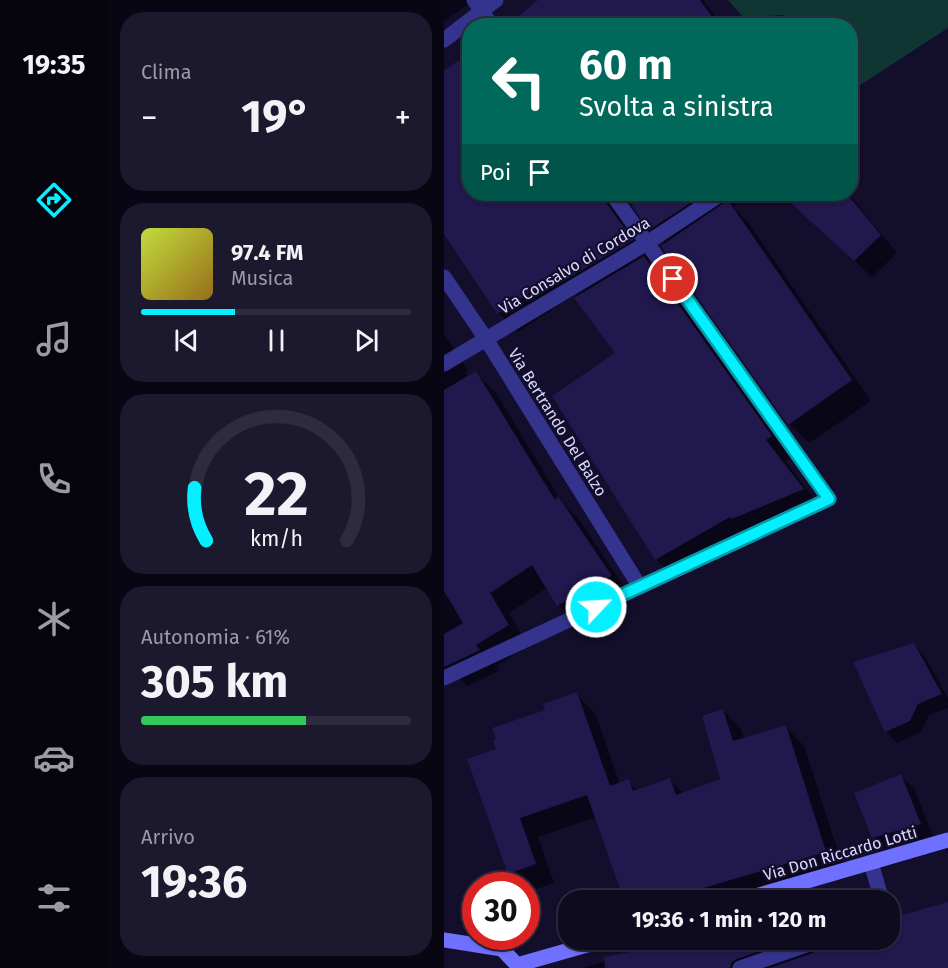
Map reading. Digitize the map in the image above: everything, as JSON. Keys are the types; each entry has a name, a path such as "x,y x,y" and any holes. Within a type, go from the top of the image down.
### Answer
{"main road":[{"name":"Via Don Riccardo Lotti","path":"776,890 948,840"},
{"path":"444,940 502,949 512,967 570,950"}],"street":[{"path":"465,18 478,5 496,0"},
{"path":"478,5 487,18"},
{"path":"444,40 462,21"},
{"path":"444,678 829,499 617,201"},
{"name":"Via Consalvo di Cordova","path":"444,364 647,243 710,201"},
{"name":"Via Bertrando Del Balzo","path":"444,277 486,339 640,587"},
{"path":"872,862 879,890"},
{"path":"740,968 792,950"}],"green space":[{"path":"728,0 948,0 948,28 858,86 858,18 785,18 783,15 744,18"}],"building":[{"path":"538,0 700,0 713,18 516,18"},
{"path":"462,58 462,201 605,201 633,240 562,282 557,275 497,314 444,234 444,71"},
{"path":"629,201 693,201 649,230"},
{"path":"729,201 852,380 788,425 661,246"},
{"path":"789,201 853,201 881,235 854,261"},
{"path":"644,256 772,436 766,440 804,489 732,519 730,517 655,560 552,396 615,353 574,298"},
{"path":"476,371 555,500 558,496 612,576 557,606 532,565 490,593 509,625 476,645 480,650 444,667 444,634 463,623 444,591 444,390"},
{"path":"914,643 942,694 918,704 910,721 885,732 853,662"},
{"path":"577,692 610,786 629,779 633,791 670,778 676,795 720,779 702,716 723,709 733,741 786,725 826,852 696,890 620,890 587,795 520,818 536,864 507,872 467,759 496,749 493,740 496,739 492,728 545,710 543,704"},
{"path":"901,774 921,824 872,838 854,793"},
{"path":"948,902 948,968 770,968 821,950 900,950 900,917"},
{"path":"639,950 763,950 737,959 732,962 730,968 605,968 604,957"}],"route":[{"path":"596,607 829,499 673,279"}]}
